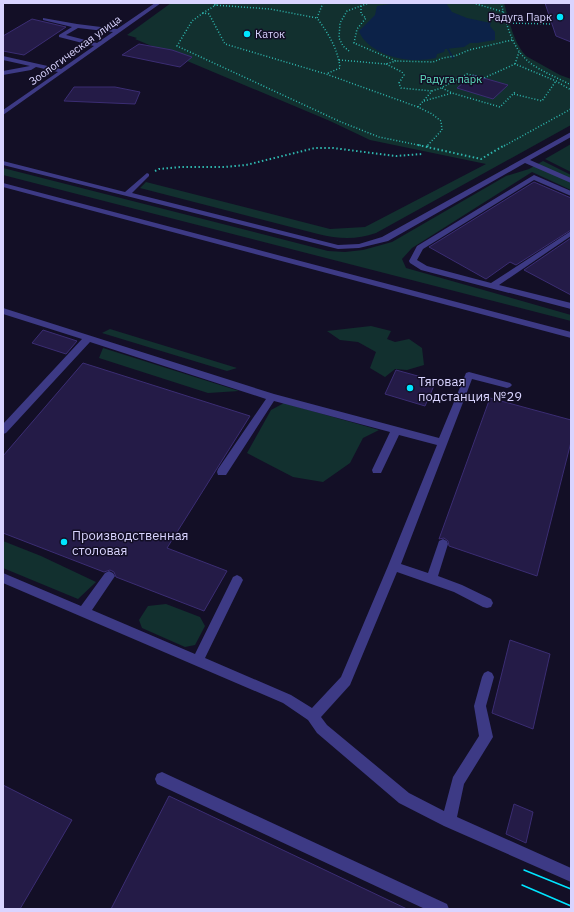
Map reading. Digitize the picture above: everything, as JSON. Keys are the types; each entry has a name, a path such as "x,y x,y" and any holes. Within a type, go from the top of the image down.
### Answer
{"street":[{"name":"Зоологическая улица","path":"3,113 158,3"},
{"path":"44,19 77,26 118,31"},
{"path":"77,26 61,36 97,45"},
{"path":"3,58 63,71"},
{"path":"3,73 31,68 35,65"},
{"path":"3,163 338,247 359,246 385,239 571,134"},
{"path":"525,160 571,181"},
{"path":"127,194 147,175"},
{"path":"571,194 534,177 420,248 413,261 424,268 571,306"},
{"path":"3,185 571,334"},
{"path":"492,286 571,234"},
{"path":"3,311 272,397 443,443"},
{"path":"3,430 88,338"},
{"path":"314,716 346,681 394,566 469,375 508,385"},
{"path":"222,472 272,397"},
{"path":"377,470 396,431"},
{"path":"432,578 443,544"},
{"path":"394,566 458,588 487,603"},
{"path":"84,612 109,576"},
{"path":"3,578 198,660 287,700 314,716 322,729 404,798 449,821 571,875"},
{"path":"198,660 237,580"},
{"path":"449,821 458,782 486,737 480,706 488,677"},
{"path":"162,779 442,909"}],"path":[{"path":"219,3 192,21 177,46 341,122 379,136 481,159 571,109"},
{"path":"317,18 323,3"},
{"path":"349,51 343,46 339,38 340,23 347,11 368,3"},
{"path":"473,3 504,12"},
{"path":"501,3 512,40 519,52 528,62 571,85"},
{"path":"214,5 270,9 317,18 335,48 339,60 340,68 326,74"},
{"path":"361,6 361,14 366,18 358,24 354,43 369,48 375,53 396,61"},
{"path":"203,13 209,14 225,44 326,74 418,107 432,114 441,121 442,130 427,147"},
{"path":"507,22 552,24"},
{"path":"339,60 386,64 396,61 433,62 442,58 455,56 469,50 512,40"},
{"path":"515,64 519,52"},
{"path":"386,64 402,72 404,75 399,83 401,88 412,90 432,91 442,88 467,74 484,78 515,64 556,81 571,90"},
{"path":"442,88 452,93 500,107 515,93 542,102 556,81"},
{"path":"418,107 432,91"},
{"path":"423,101 448,96 452,93"},
{"path":"147,175 159,169 181,167 225,168 246,165 315,148 333,148 396,156 422,154"}],"green space":[{"name":"Радуга парк","path":"171,3 504,3 515,38 526,56 560,75 571,79 571,125 376,233 361,237 340,238 318,234 140,188 146,182 330,229 365,227 486,164 370,140 330,121 127,35"},
{"path":"571,144 571,172 545,159"},
{"path":"543,161 571,175 571,190 532,172 412,248 402,259 406,268 571,315 571,321 3,175 3,168 328,251 345,252 363,250 392,242 506,176 529,169"},
{"path":"371,326 391,331 387,339 395,342 409,339 422,348 424,365 407,370 395,369 385,377 370,368 376,352 358,342 340,340 327,331"},
{"path":"110,329 237,368 227,371 102,333"},
{"path":"103,348 239,391 208,393 99,358"},
{"path":"284,403 379,430 363,438 350,463 323,482 293,477 247,453 271,410"},
{"path":"3,541 41,556 96,582 78,599 3,568"},
{"path":"166,604 200,617 205,626 195,645 185,647 142,628 139,620 148,606"}],"water":[{"path":"397,3 446,3 452,12 467,18 491,23 490,26 495,32 495,40 470,43 464,47 445,49 444,52 437,54 436,58 410,60 392,57 368,44 359,31 375,15 377,6"}],"building":[{"name":"Радуга Парк","path":"545,3 571,3 571,42 556,36"},
{"path":"32,19 66,27 24,55 3,51 3,36"},
{"path":"139,44 172,50 192,57 180,67 122,55"},
{"path":"473,75 508,85 493,99 457,88"},
{"path":"74,87 115,87 140,92 135,104 64,101"},
{"path":"534,182 571,198 571,230 516,265 510,262 486,279 429,247"},
{"path":"571,238 571,295 524,270"},
{"path":"43,330 77,341 66,354 32,343"},
{"path":"83,363 250,416 167,548 227,571 204,611 116,577 114,572 110,570 104,572 3,533 3,456"},
{"name":"Тяговая подстанция №29","path":"396,370 436,381 425,406 385,394"},
{"path":"490,398 571,420 571,442 537,576 449,546 448,541 444,538 439,539"},
{"path":"510,640 550,654 533,729 492,713"},
{"path":"3,785 72,820 20,909 3,909"},
{"path":"169,796 407,909 111,909"},
{"path":"514,804 533,812 526,843 506,834"}],"waterway":[{"path":"448,49 453,58"}],"tram line":[{"path":"524,870 571,889"},
{"path":"522,885 571,906"}],"place":[{"name":"Радуга Парк","path":"560,17"},
{"name":"Каток","path":"247,34"},
{"name":"Тяговая подстанция №29","path":"410,388"},
{"name":"Производственная столовая","path":"64,542"}]}
